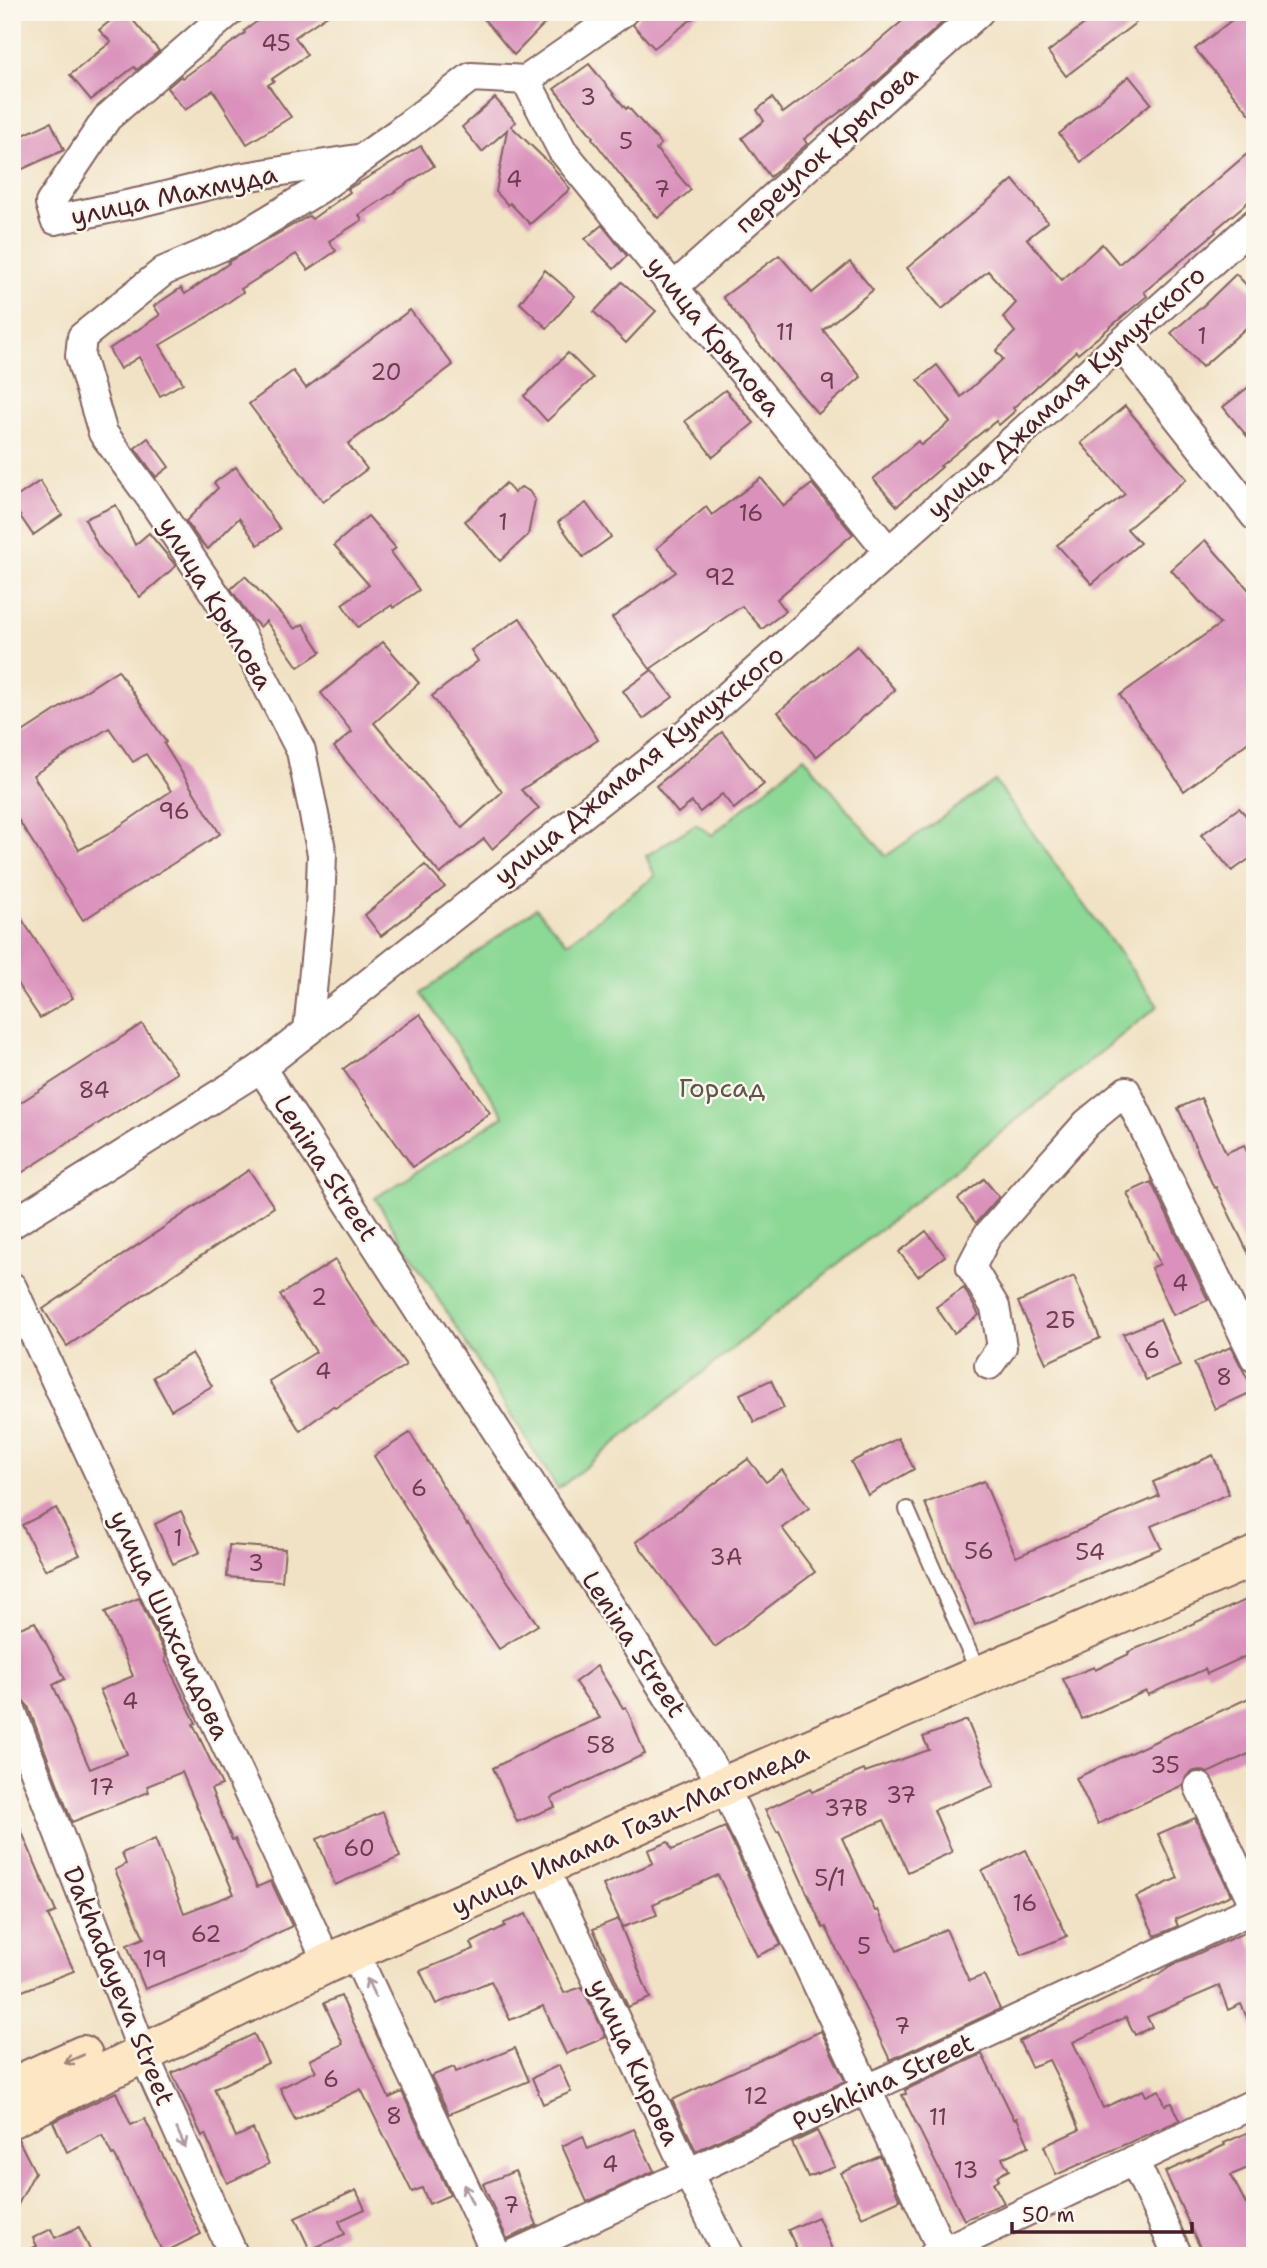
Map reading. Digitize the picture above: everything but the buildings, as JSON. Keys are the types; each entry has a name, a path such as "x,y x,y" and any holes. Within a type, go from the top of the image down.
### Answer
{"main road":[{"path":"334,1953 720,1779 972,1658 1255,1532"},
{"name":"улица Имама Гази-Магомеда","path":"12,2118 139,2042 334,1953 543,1866 720,1779 1255,1556"},
{"path":"12,2087 139,2042"}],"street":[{"name":"улица Махмуда","path":"229,12 107,118 50,203 55,220 238,178 363,158"},
{"path":"363,158 471,76 526,80 623,12"},
{"name":"переулок Крылова","path":"674,287 979,12"},
{"name":"улица Крылова","path":"526,80 562,150 889,552"},
{"name":"улица Крылова","path":"308,1031 320,910 322,854 301,751 237,627 150,497 103,433 80,356 82,337 164,271 232,242 321,188 363,158"},
{"name":"улица Джамаля Кумухского","path":"12,1224 261,1068 691,729 1255,223"},
{"path":"1120,344 1255,516"},
{"name":"Lenina Street","path":"261,1068 720,1779 867,2090 940,2254"},
{"path":"989,1365 1002,1347 995,1307 971,1267 988,1236 1046,1168 1087,1123 1126,1091 1255,1358"},
{"name":"улица Шихсаидова","path":"12,1287 334,1953 497,2256"},
{"name":"Dakhadayeva Street","path":"12,1712 139,2042 234,2256"},
{"path":"1199,1787 1255,1908"},
{"name":"улица Кирова","path":"543,1866 729,2256"},
{"name":"Pushkina Street","path":"510,2256 1255,1908"},
{"path":"940,2254 1255,2103"},
{"path":"1133,2160 1178,2256"}],"lane":[{"path":"907,1509 972,1658"}],"green space":[{"name":"Горсад","path":"804,757 886,856 995,781 1158,1006 558,1489 375,1198 504,1116 422,993 536,908 567,943 655,876 646,856 696,824 712,835"}]}
